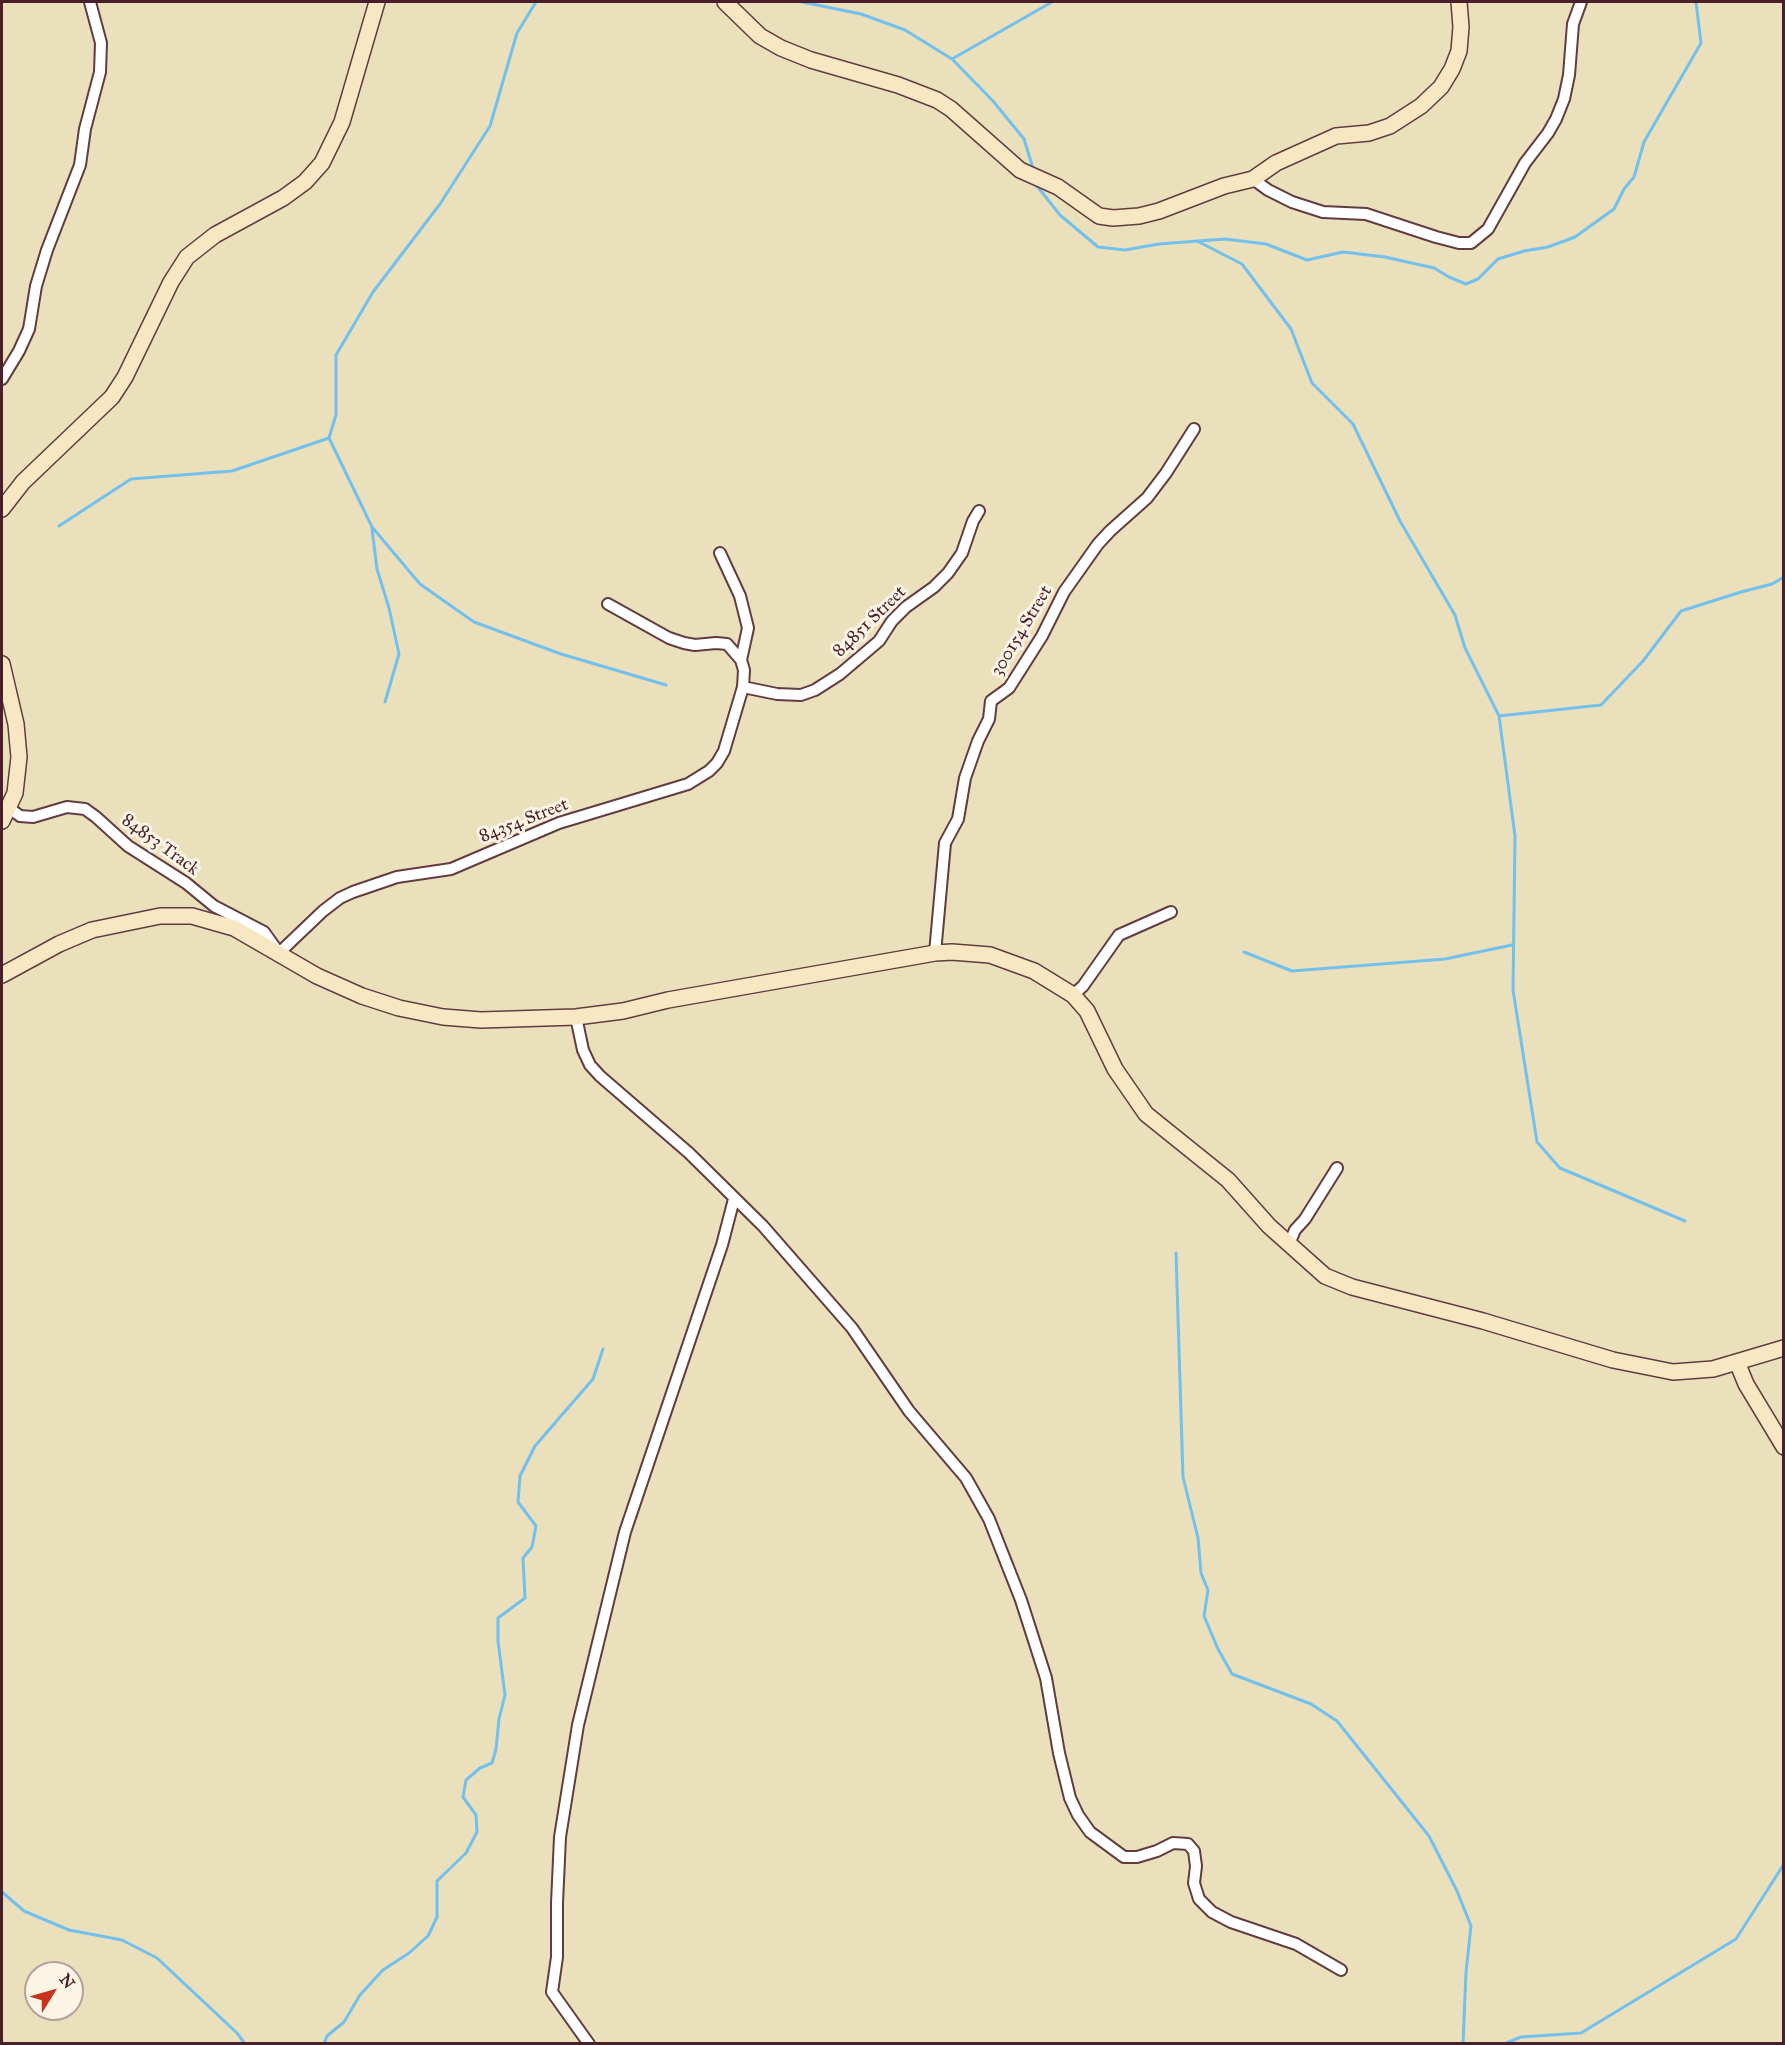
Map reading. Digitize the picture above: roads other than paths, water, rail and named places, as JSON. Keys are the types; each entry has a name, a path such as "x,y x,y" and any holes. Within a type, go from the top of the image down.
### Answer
{"street":[{"path":"2,379 29,329 36,286 46,250 80,165 85,129 100,72 101,43 90,2"},
{"path":"2,509 23,482 111,397 125,377 171,282 187,257 215,235 283,198 304,182 322,163 342,122 377,2"},
{"path":"725,2 760,36 781,48 811,60 898,85 937,100 951,109 1020,170 1058,188 1099,216 1113,218 1139,216 1159,211 1224,186 1253,179 1276,163 1336,136 1369,133 1390,126 1421,105 1441,87 1452,69 1459,51 1461,27 1459,2"},
{"path":"1253,179 1268,190 1292,202 1323,212 1366,214 1436,237 1459,243 1471,243 1488,229 1525,163 1556,119 1564,99 1569,75 1573,24 1581,2"},
{"name":"300154 Street","path":"935,953 945,843 958,819 965,778 988,719 991,701 1009,688 1042,636 1064,592 1098,544 1147,498 1194,429"},
{"name":"84851 Street","path":"743,687 777,694 801,695 815,690 840,674 879,641 892,621 906,607 934,587 948,573 962,553 973,521 979,511"},
{"path":"720,553 740,596 748,628 741,660"},
{"path":"608,604 669,638 695,645 727,644 741,660 744,670 743,687"},
{"path":"2,664 16,724 19,757 15,793 5,815"},
{"name":"84354 Street","path":"279,953 323,911 340,898 353,892 397,877 451,868 559,823 669,790 701,777 717,763 724,750 743,687"},
{"name":"84853 Track","path":"5,815 33,817 67,807 85,809 128,846 186,883 214,906 264,932 279,953"},
{"path":"1073,995 1083,986 1119,935 1171,912"},
{"path":"2,975 58,944 92,930 160,916 192,916 234,928 317,976 362,996 399,1008 443,1017 481,1020 576,1017 622,1011 668,1000 935,953 990,955 1034,971 1073,995 1087,1011 1115,1069 1146,1114 1228,1180 1269,1226 1325,1276 1352,1287 1483,1321 1613,1360 1674,1372 1713,1369 1784,1348"},
{"path":"576,1017 583,1050 590,1065 689,1153 763,1226 852,1328 909,1411 966,1478 989,1519 1021,1600 1046,1678 1059,1753 1070,1798 1090,1832 1124,1857 1137,1857 1173,1843 1188,1844 1194,1851 1196,1866 1194,1883 1199,1899 1212,1912 1231,1922 1296,1944 1341,1970"},
{"path":"1289,1244 1295,1230 1305,1219 1338,1168"},
{"path":"589,2043 552,1992 557,1957 561,1837 578,1725 625,1532 722,1245 734,1199"},
{"path":"1737,1362 1746,1384 1784,1447"}],"waterway":[{"path":"59,526 131,479 232,471 329,438 336,415 336,355 373,292 440,204 490,126 517,33 536,2"},
{"path":"802,2 861,14 905,30 952,59 993,101 1024,139 1032,165"},
{"path":"952,59 1052,2"},
{"path":"1037,186 1060,215 1098,247 1125,250 1159,244 1225,239 1266,244 1307,260 1343,252 1385,257 1434,268 1466,284 1478,279 1498,259 1548,247 1575,237 1614,209 1624,189 1634,177 1644,142 1701,43 1696,2"},
{"path":"1197,241 1242,264 1291,329 1312,383 1353,424 1400,521 1455,615 1465,648 1499,716 1515,836 1513,990 1537,1142 1560,1168 1685,1221"},
{"path":"329,438 372,527 420,584 474,622 561,654 666,685"},
{"path":"372,529 377,569 389,608 399,654 385,702"},
{"path":"1499,716 1601,705 1643,661 1681,611 1772,584 1784,577"},
{"path":"1244,952 1292,971 1445,959 1512,945"},
{"path":"1176,1253 1183,1477 1198,1538 1201,1573 1208,1590 1204,1616 1232,1674 1311,1704 1337,1721 1429,1836 1457,1891 1471,1926 1466,1972 1463,2044"},
{"path":"324,2044 327,2036 344,2022 360,1995 383,1970 409,1953 428,1936 437,1917 437,1881 466,1853 477,1832 476,1815 463,1797 466,1780 480,1768 492,1763 496,1749 499,1719 505,1695 498,1641 498,1618 525,1598 523,1558 532,1547 536,1526 518,1502 520,1476 535,1446 593,1379 603,1349"},
{"path":"1504,2044 1521,2037 1581,2033 1736,1939 1784,1864"},
{"path":"2,1892 24,1911 69,1930 122,1940 157,1958 237,2033 245,2044"}]}
